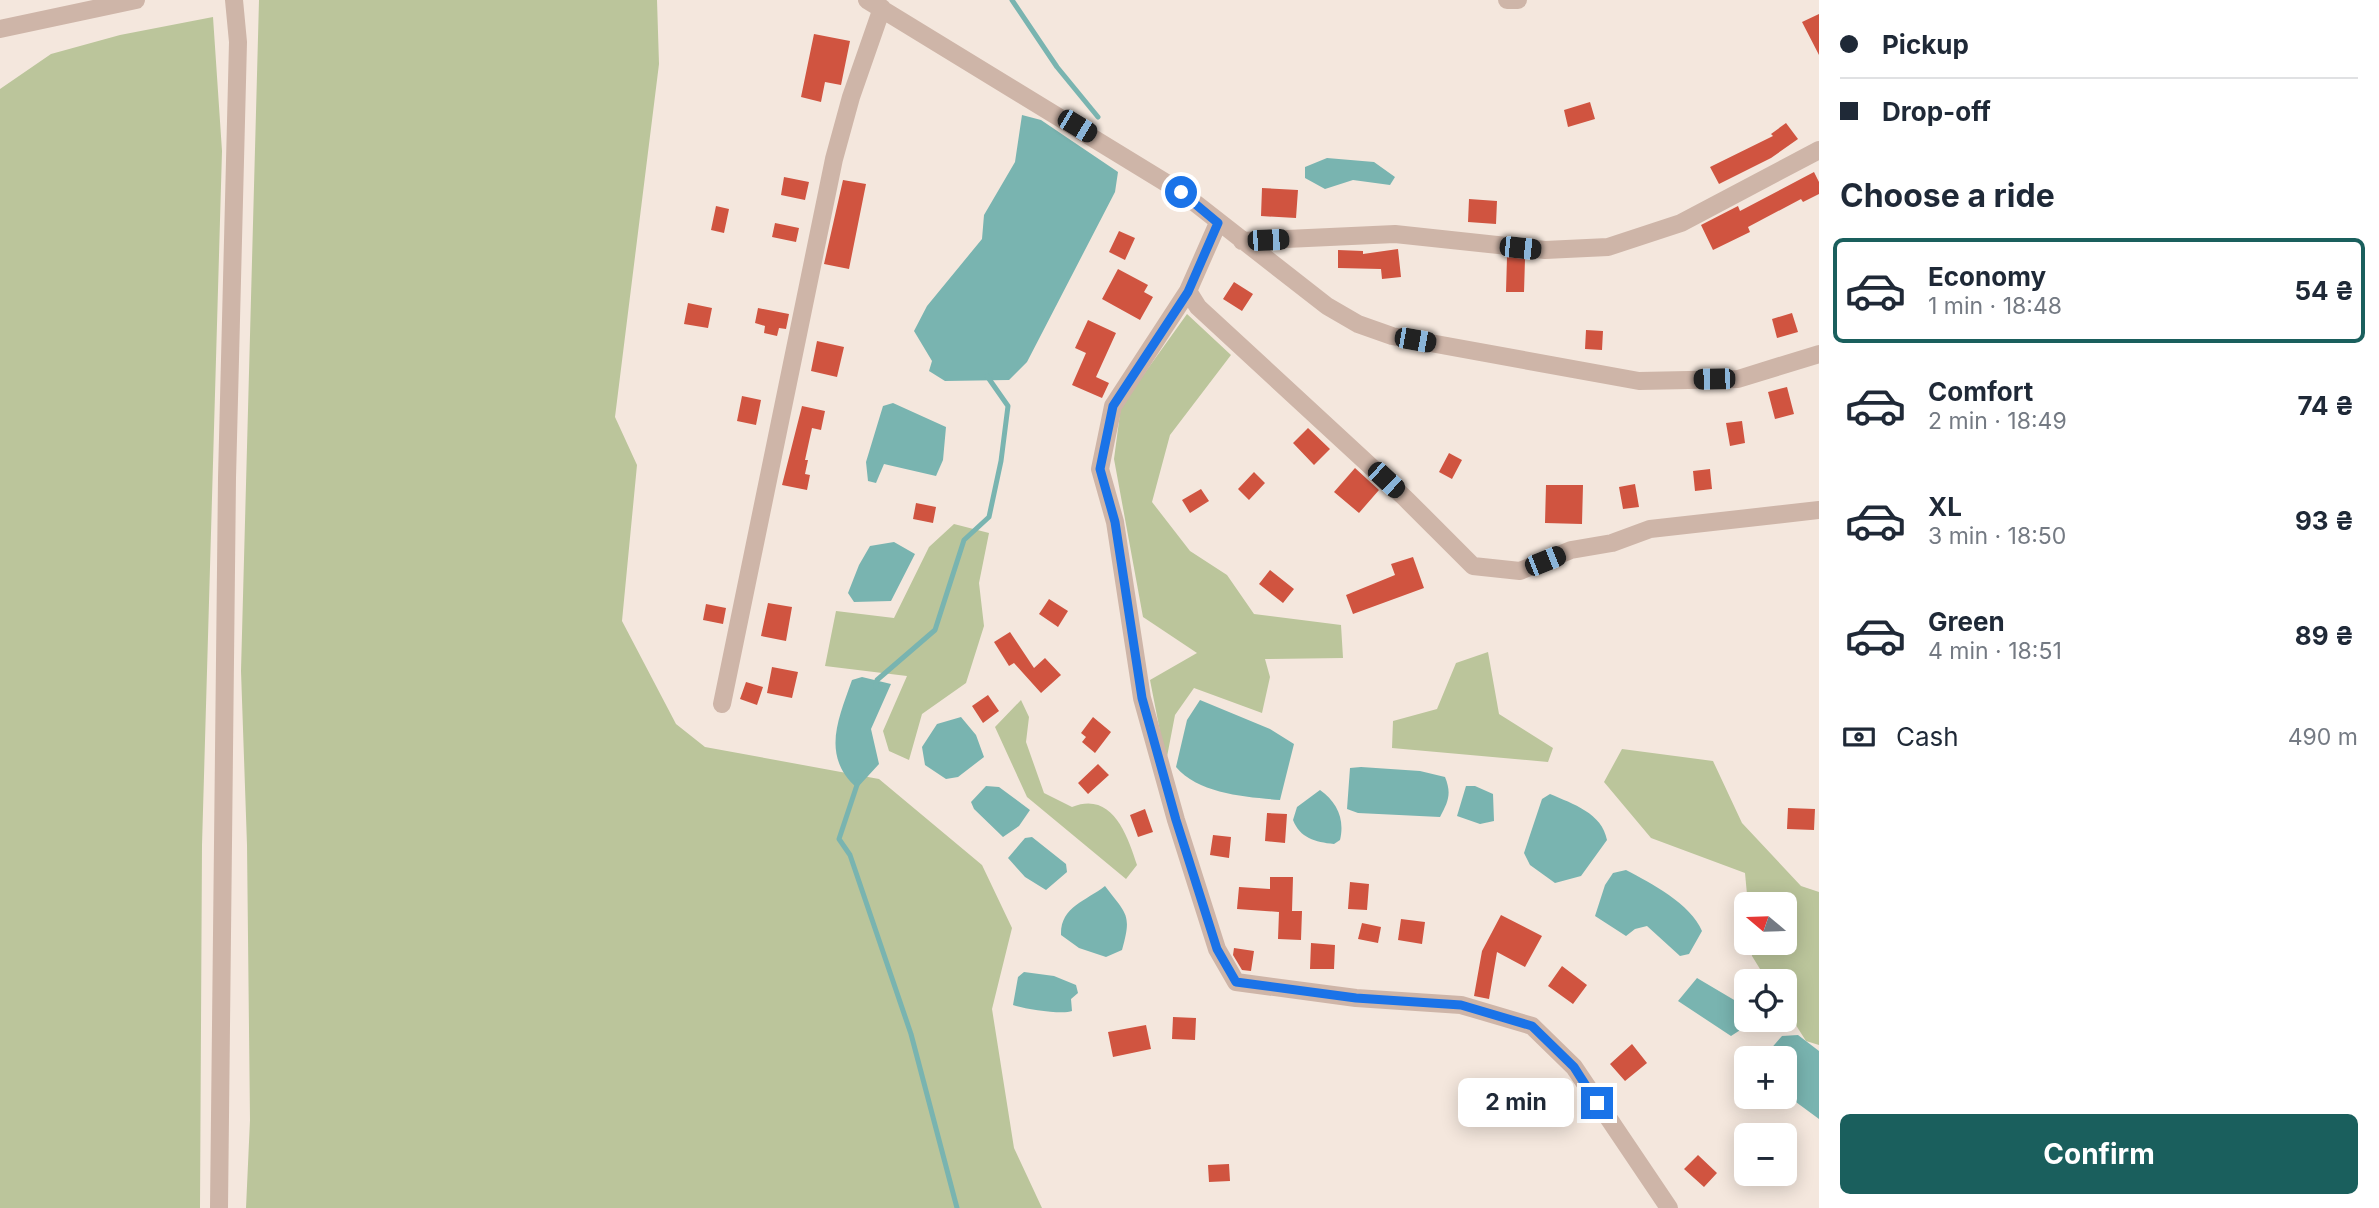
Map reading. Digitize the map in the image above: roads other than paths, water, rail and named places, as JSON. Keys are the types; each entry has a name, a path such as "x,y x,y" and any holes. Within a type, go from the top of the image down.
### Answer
{"street":[{"path":"0,29 136,0"},
{"path":"219,1208 227,478 238,43 234,0"},
{"path":"1507,0 1518,0"},
{"path":"722,704 834,159 874,4 1101,140 1138,167 1181,192 1327,306 1359,324 1392,336 1639,380 1738,379 1819,354"},
{"path":"1242,241 1395,234 1545,250 1608,247 1681,223 1819,150"},
{"path":"1218,223 1188,292 1113,406 1100,469 1115,522 1142,698 1176,820 1217,949 1236,982 1356,998 1461,1005 1532,1026 1574,1067 1669,1208"},
{"path":"1188,292 1198,307 1405,498 1473,566 1520,571 1571,550 1612,543 1650,529 1819,510"}],"water":[{"path":"1022,115 1041,120 1118,172 1115,192 1027,362 1009,380 945,381 929,371 932,361 914,331 927,306 982,239 984,215 1015,162"},
{"path":"1327,158 1374,162 1395,177 1390,185 1353,180 1325,189 1305,178 1305,167"},
{"path":"893,403 946,427 943,460 936,476 884,464 876,483 868,481 866,462 883,406"},
{"path":"894,542 915,554 891,601 854,602 848,593 870,546"},
{"path":"862,677 891,684 871,729 879,764 857,788 839,763 836,737 852,680"},
{"path":"1200,700 1270,729 1294,744 1280,800 1210,789 1186,776 1176,767 1187,720"},
{"path":"961,717 976,735 984,757 958,777 946,779 925,765 922,747 937,724"},
{"path":"1350,768 1420,771 1445,777 1448,798 1440,817 1358,813 1347,809"},
{"path":"986,786 999,787 1030,810 1019,826 1003,837 974,809 971,802"},
{"path":"1466,786 1475,786 1493,794 1494,821 1480,824 1457,816"},
{"path":"1320,790 1331,800 1340,818 1340,840 1334,844 1309,838 1293,820 1297,807"},
{"path":"1550,794 1593,816 1607,840 1581,876 1555,883 1530,865 1524,853 1542,799"},
{"path":"1032,837 1066,864 1067,872 1046,890 1025,877 1008,858 1025,838"},
{"path":"1626,870 1669,895 1697,921 1702,931 1689,954 1680,956 1647,926 1635,929 1626,936 1595,916 1605,885 1613,873"},
{"path":"1105,886 1123,910 1127,922 1122,950 1106,957 1079,948 1061,935 1062,925 1069,911"},
{"path":"1024,972 1054,976 1076,985 1078,993 1071,999 1072,1011 1043,1011 1013,1005 1018,977"},
{"path":"1697,978 1734,1000 1734,1032 1737,1032 1731,1036 1678,1001"},
{"path":"1798,1035 1819,1051 1819,1119 1797,1103 1797,1046 1773,1046 1782,1036"}],"waterway":[{"path":"1012,0 1057,67 1098,117"},
{"path":"876,687 877,680 935,630 964,540 989,517 1001,461 1008,406 987,376"},
{"path":"858,782 839,839 850,855 911,1034 957,1208"}]}
